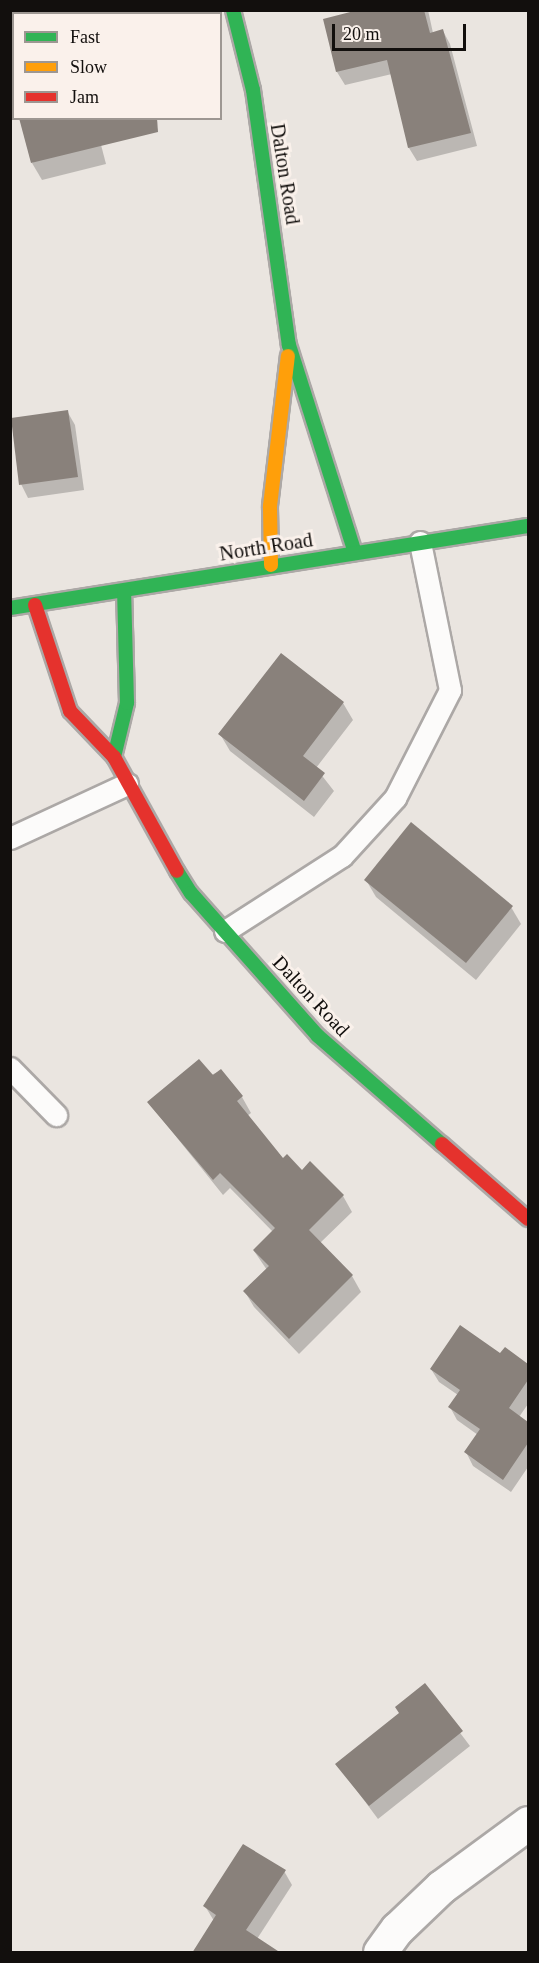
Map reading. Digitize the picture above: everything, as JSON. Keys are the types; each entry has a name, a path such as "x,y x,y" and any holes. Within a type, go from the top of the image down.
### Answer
{"street":[{"name":"Dalton Road","path":"233,10 253,90 289,345 355,553"},
{"name":"Dalton Road","path":"271,565 270,506 289,345"},
{"name":"North Road","path":"10,608 124,592 271,565 528,526"},
{"path":"114,757 127,703 124,592"},
{"name":"Dalton Road","path":"35,605 70,711 114,757 127,784 191,893 318,1036 528,1219"},
{"path":"380,1953 398,1929 441,1887 528,1822"}],"lane":[{"path":"225,931 342,856 395,798 450,690 420,542"},
{"path":"10,838 127,784"},
{"path":"10,1068 56,1115"}],"building":[{"path":"358,10 424,10 430,33 443,29 471,133 408,148 387,60 336,72 323,19"},
{"path":"20,120 157,120 158,132 31,163"},
{"path":"68,410 78,477 19,485 11,418"},
{"path":"281,653 344,702 303,756 325,773 304,801 218,734"},
{"path":"411,822 513,906 466,963 364,880"},
{"path":"199,1059 213,1075 221,1069 243,1096 237,1101 283,1158 287,1154 302,1170 310,1161 344,1195 309,1230 353,1275 289,1339 243,1291 269,1266 253,1250 275,1228 220,1173 213,1180 147,1102"},
{"path":"460,1325 500,1353 505,1347 528,1364 528,1380 509,1408 528,1422 528,1443 503,1480 464,1452 480,1429 448,1407 460,1390 430,1369"},
{"path":"425,1683 463,1731 369,1806 335,1764 399,1713 395,1707"},
{"path":"243,1844 286,1870 246,1930 281,1953 192,1953 216,1915 203,1906"}],"traffic: fast":[{"path":"233,10 253,90 289,345 355,553"},
{"path":"10,608 528,526"},
{"path":"114,757 127,703 124,592"},
{"path":"177,871 191,893 318,1036 442,1144"}],"traffic: slow":[{"path":"271,565 270,506 288,356"}],"traffic: jam":[{"path":"35,605 70,711 114,757 177,871"},
{"path":"442,1144 528,1219"}]}
